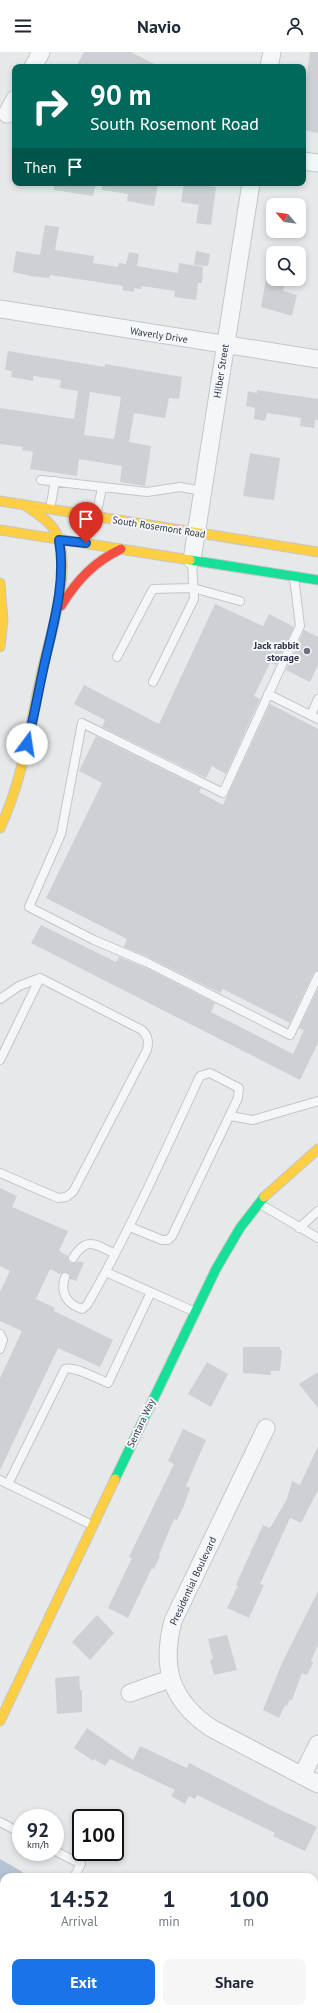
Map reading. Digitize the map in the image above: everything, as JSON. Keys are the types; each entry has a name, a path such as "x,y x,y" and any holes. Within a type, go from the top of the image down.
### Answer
{"main road":[{"name":"South Rosemont Road","path":"0,501 318,552"},
{"path":"0,828 16,783 30,731 56,614 61,583 62,553 59,540 53,527 46,519 26,506"},
{"path":"0,530 318,580"},
{"path":"56,614 79,577 101,558 121,549"},
{"path":"0,583 2,620 0,647"},
{"name":"Sentara Way","path":"0,1721 194,1311 219,1262 258,1204 289,1173 318,1149"}],"street":[{"path":"35,64 41,52"},
{"path":"270,64 272,52"},
{"path":"306,161 318,163"},
{"name":"Hilber Street","path":"192,560 251,186"},
{"name":"Waverly Drive","path":"0,309 318,359"},
{"name":"Presidential Boulevard","path":"266,1428 173,1621 168,1640 167,1653 170,1679 184,1704 199,1720 211,1728 318,1784"},
{"path":"130,1693 170,1679"},
{"path":"302,1776 318,1744"}],"lane":[{"path":"41,480 146,492 180,487 203,490"},
{"path":"50,510 55,481"},
{"path":"96,517 102,488"},
{"path":"153,682 194,599 192,560"},
{"path":"293,576 300,626 223,793 82,723 61,834 29,907 94,940 148,963 290,1035 318,976"},
{"path":"117,657 153,589 193,588 240,601"},
{"path":"268,694 315,717 318,699"},
{"path":"0,999 19,986 40,978 142,1030 146,1034 149,1041 148,1050 73,1192 66,1197 58,1198 0,1173"},
{"path":"0,1060 40,978"},
{"path":"65,1277 62,1286 65,1298 75,1307 82,1309 87,1305 130,1226 200,1076 210,1073 239,1088 240,1093 230,1116 172,1236 168,1240 162,1240 130,1226"},
{"path":"230,1116 254,1120 318,1101"},
{"path":"258,1204 318,1238"},
{"path":"299,1228 318,1211"},
{"path":"73,1258 80,1247 87,1244 99,1245 115,1254"},
{"path":"106,1272 194,1311"},
{"path":"8,1484 65,1369 69,1367 76,1369 108,1383 151,1292"},
{"path":"0,1334 3,1340 0,1349"},
{"path":"0,1480 93,1525"},
{"path":"0,1822 12,1828"},
{"path":"64,1856 80,1864 76,1873"}],"water":[{"path":"0,1859 23,1873 0,1873"}],"building":[{"path":"84,52 131,52 154,64 78,64"},
{"path":"310,52 318,52 318,133 306,131 306,80"},
{"path":"54,186 95,186 93,196 54,190"},
{"path":"103,186 157,186 154,206 127,201 128,194 102,190"},
{"path":"184,186 216,187 211,225 196,223 199,205 181,202"},
{"path":"45,225 59,227 55,250 94,256 93,263 118,267 119,263 126,264 129,252 139,254 137,266 178,273 179,263 203,267 202,283 198,283 196,300 174,297 175,291 142,286 141,289 134,288 134,292 122,290 123,286 50,275 49,278 30,276 13,272 16,251 40,255"},
{"path":"196,251 210,254 208,266 194,265"},
{"path":"266,279 266,286 284,286 283,291 297,295 292,316 261,307"},
{"path":"8,351 105,367 105,364 182,377 179,399 169,398 165,418 134,413 129,442 151,446 145,486 120,482 122,466 79,459 77,476 30,469 33,452 22,450 23,447 0,444 0,408 74,419 78,391 60,388 61,380 33,376 33,381 11,377 12,371 5,370","holes":["90,392 121,397 114,439 84,435"]},
{"path":"257,390 318,399 318,420 315,420 314,428 300,426 301,418 267,413 265,421 254,419 255,408 246,406 248,391 257,393"},
{"path":"250,453 280,458 274,500 243,496"},
{"path":"215,604 263,626 269,614 294,627 276,665 270,663 254,696 260,699 226,774 212,766 206,778 102,727 105,720 74,704 84,685 159,724"},
{"name":"Jack rabbit storage","path":"304,630 318,637 318,665 310,682 286,670"},
{"path":"270,704 318,729 318,971 313,974 290,1023 223,989 220,993 150,958 124,947 127,939 46,898 102,783 79,771 96,736 201,788 199,792 223,805"},
{"path":"41,925 116,962 119,957 146,968 215,1003 211,1012 293,1054 304,1030 299,1028 318,989 318,1043 300,1080 31,943"},
{"path":"0,1188 17,1196 12,1207 68,1231 59,1251 68,1256 70,1263 75,1263 78,1261 84,1263 76,1281 70,1279 70,1275 67,1272 60,1274 50,1269 36,1299 55,1308 54,1311 113,1340 100,1367 58,1348 0,1470 0,1378 22,1331 0,1321 0,1292 10,1271 0,1266"},
{"path":"243,1347 280,1347 280,1350 282,1350 280,1371 271,1371 271,1375 243,1373"},
{"path":"207,1362 228,1374 211,1407 188,1394"},
{"path":"318,1372 318,1408 299,1384"},
{"path":"183,1429 206,1440 186,1486 190,1488 183,1508 177,1520 174,1519 154,1569 152,1568 128,1618 108,1608 132,1558 129,1557 174,1464 168,1461"},
{"path":"318,1446 318,1490 301,1523 290,1518 260,1584 264,1585 249,1618 227,1608 238,1586 236,1585 263,1525 270,1528 287,1499 292,1481 300,1485"},
{"path":"318,1591 318,1645 311,1661 313,1663 307,1675 302,1673 292,1700 290,1699 287,1706 285,1705 279,1718 263,1710 282,1663"},
{"path":"97,1615 114,1633 90,1660 72,1642"},
{"path":"227,1635 237,1670 214,1675 210,1660 213,1659 208,1639"},
{"path":"79,1676 80,1690 82,1690 82,1712 57,1714 55,1678"},
{"path":"87,1728 133,1760 140,1746 187,1768 189,1763 270,1805 317,1827 305,1851 273,1836 275,1833 197,1795 195,1799 189,1796 185,1804 171,1796 175,1790 110,1759 105,1766 94,1759 93,1761 74,1748"}],"traffic: fast":[{"path":"190,560 318,580"},
{"path":"115,1479 216,1269 240,1228 264,1197"}],"traffic: slow":[{"path":"0,501 318,552"},
{"path":"0,828 15,791 25,753 61,590 62,556 57,534 46,520 26,506"},
{"path":"0,530 190,560"},
{"path":"0,583 3,620 0,647"},
{"path":"264,1197 318,1149"},
{"path":"0,1721 115,1479"}],"traffic: jam":[{"path":"61,606 73,588 94,566 121,549"}],"place":[{"name":"Jack rabbit storage","path":"307,651"}],"route":[{"path":"27,744 56,614 61,583 62,553 59,540 86,543"}]}
